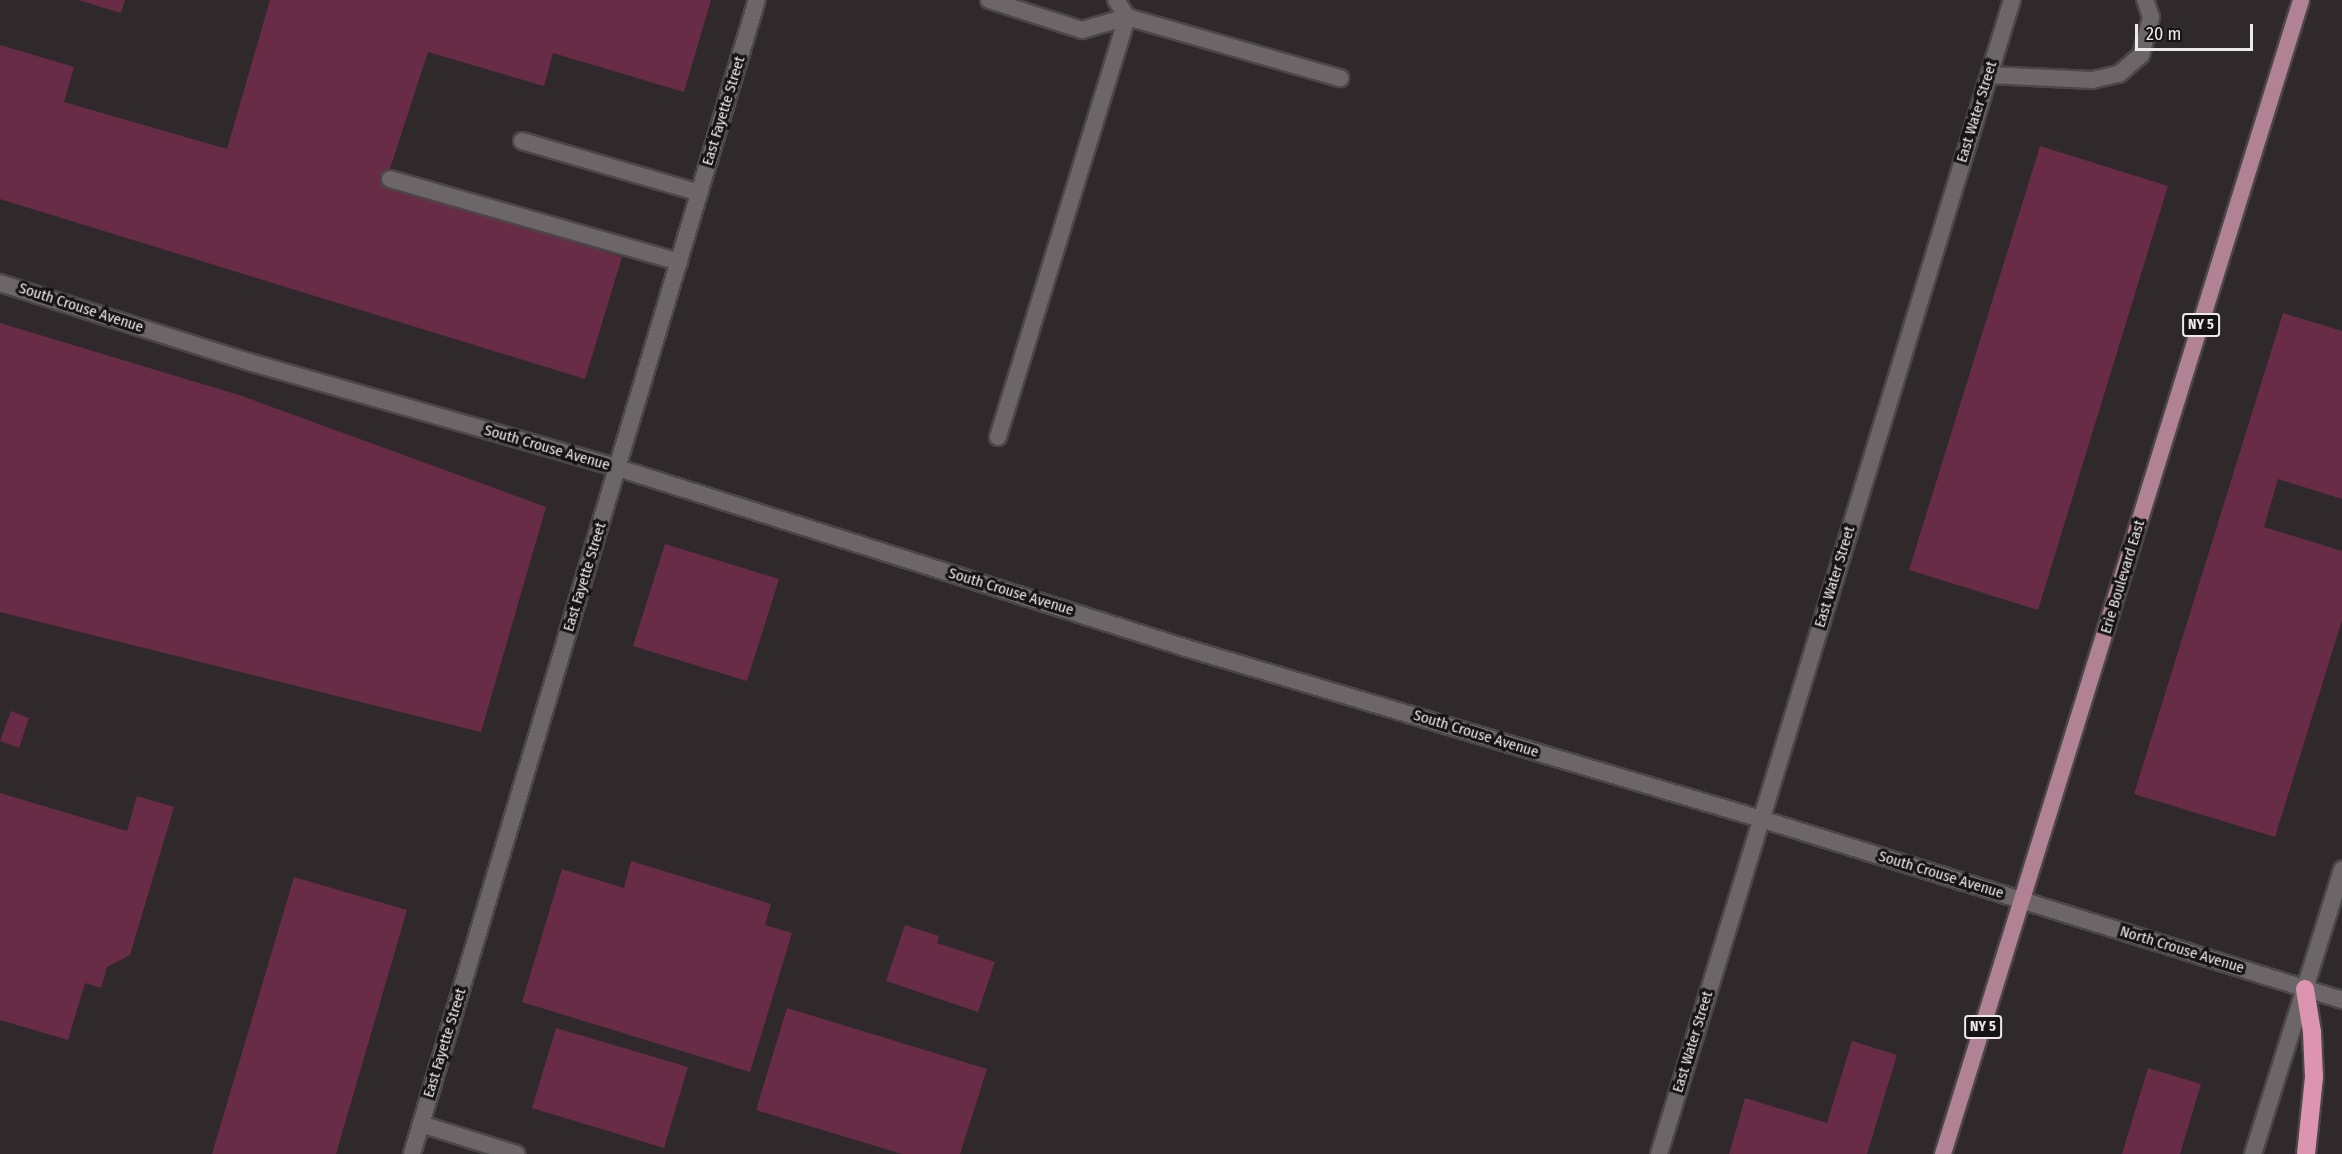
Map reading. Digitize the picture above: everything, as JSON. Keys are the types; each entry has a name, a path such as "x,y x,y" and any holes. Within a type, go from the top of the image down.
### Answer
{"highway":[{"path":"2306,989 2312,1032 2314,1077 2306,1154"}],"main road":[{"name":"Erie Boulevard East","path":"1943,1154 2301,0"}],"street":[{"name":"East Fayette Street","path":"412,1154 757,0"},
{"path":"989,0 1082,30 1127,17 1340,78"},
{"path":"998,437 1127,17 1116,0"},
{"name":"East Water Street","path":"1659,1154 2012,0"},
{"path":"1989,75 2092,80 2119,74 2141,56 2151,17 2150,6 2145,0"},
{"path":"522,141 700,193"},
{"path":"390,179 679,262"},
{"name":"South Crouse Avenue","path":"0,283 249,362 618,468 1186,648 1761,819 2022,901"},
{"path":"2253,1154 2342,870"},
{"name":"North Crouse Avenue","path":"2022,901 2342,1000"},
{"path":"421,1125 516,1154"}],"building":[{"path":"78,0 125,0 121,13"},
{"path":"270,0 711,0 684,92 553,53 544,86 428,52 385,184 622,257 585,379 0,199 0,45 74,67 64,102 227,149"},
{"path":"2040,146 2168,186 2038,610 1909,570"},
{"path":"2283,313 2342,331 2342,499 2278,479 2264,527 2342,551 2342,620 2275,837 2134,794"},
{"path":"0,323 242,396 546,507 481,732 0,612"},
{"path":"665,544 779,579 747,681 633,646"},
{"path":"11,711 29,718 19,748 0,741"},
{"path":"0,793 127,831 137,796 174,807 130,955 107,967 101,988 85,983 68,1040 0,1020"},
{"path":"631,861 771,904 765,925 792,933 750,1072 522,1002 562,869 624,888"},
{"path":"294,877 407,910 336,1154 212,1154"},
{"path":"905,925 939,936 937,943 995,962 978,1012 886,981"},
{"path":"787,1008 987,1069 960,1154 902,1154 756,1110"},
{"path":"556,1028 688,1067 664,1148 532,1108"},
{"path":"1852,1041 1897,1055 1867,1154 1729,1154 1745,1098 1827,1123"},
{"path":"2148,1068 2201,1084 2180,1154 2122,1154"}]}
